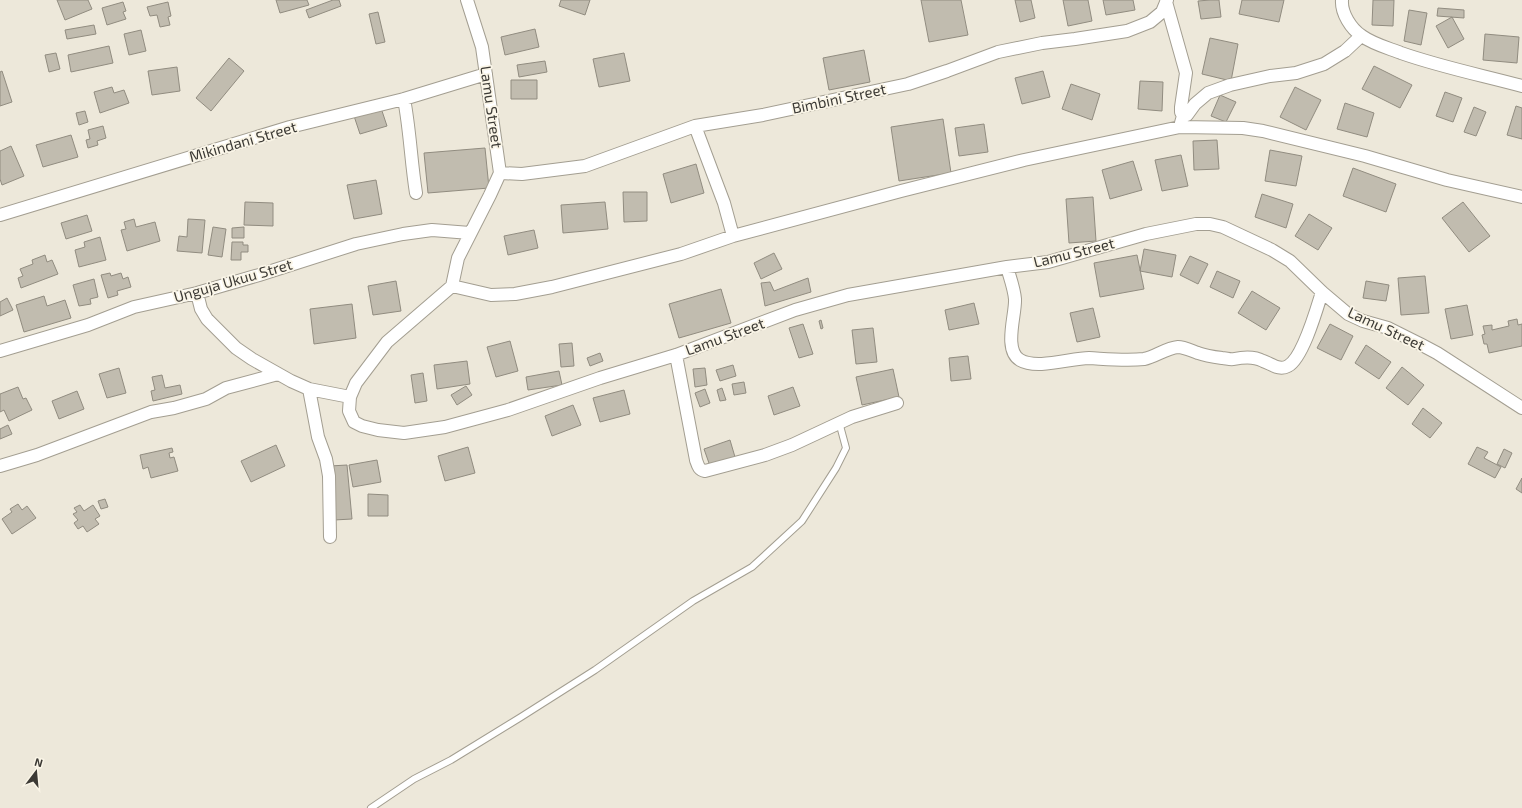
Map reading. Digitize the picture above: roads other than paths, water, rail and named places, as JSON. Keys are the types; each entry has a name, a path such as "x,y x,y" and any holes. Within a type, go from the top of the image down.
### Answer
{"street":[{"name":"Lamu Street","path":"467,0 482,47 500,173"},
{"path":"1342,0 1345,14 1350,26 1361,36 1423,61 1522,86"},
{"path":"1166,1 1186,73 1181,107 1181,121"},
{"name":"Bimbini Street","path":"500,173 522,174 585,166 695,126 763,115 895,87 947,72 998,52 1042,42 1075,40 1127,31 1150,22 1162,12 1166,1"},
{"path":"1181,121 1195,104 1208,93 1230,85 1270,76 1296,73 1324,64 1345,51 1361,36"},
{"name":"Mikindani Street","path":"0,215 290,128 404,99 486,74"},
{"path":"404,99 408,120 416,193"},
{"path":"452,286 491,295 515,294 552,287 681,254 733,236 901,191 1181,121 1263,131 1366,156 1447,180 1522,197"},
{"path":"695,126 724,203 733,236"},
{"path":"197,293 201,309 207,319 236,348 278,374 310,389 350,397 356,383 387,342 452,286 458,258 500,173"},
{"name":"Lamu Street","path":"350,397 349,411 354,422 362,426 378,430 404,433 445,427 508,410 600,378 676,355 795,310 848,295 1007,267 1048,262 1146,234 1196,224 1210,224 1257,243 1290,261 1322,292 1348,314 1363,321 1388,328 1426,347 1522,408"},
{"name":"Unguja Ukuu Stret","path":"0,351 81,327 134,307 197,293 356,244 403,234 432,230 470,233"},
{"path":"1007,267 1016,301 1011,336 1015,355 1020,360 1029,363 1047,363 1087,358 1146,359 1178,347 1214,358 1233,360 1250,357 1281,368 1288,366 1295,360 1314,320 1322,292"},
{"path":"676,355 696,460 698,467 705,471 714,470 765,455 792,445 839,422 897,402"},
{"path":"0,466 37,455 151,412 174,408 206,399 226,388 278,374"},
{"path":"310,389 318,437 326,459 329,476 330,537"}],"lane":[{"path":"371,808 414,779 451,760 528,713 601,666 693,601 752,567 802,521 836,468 846,448 839,422"}]}
